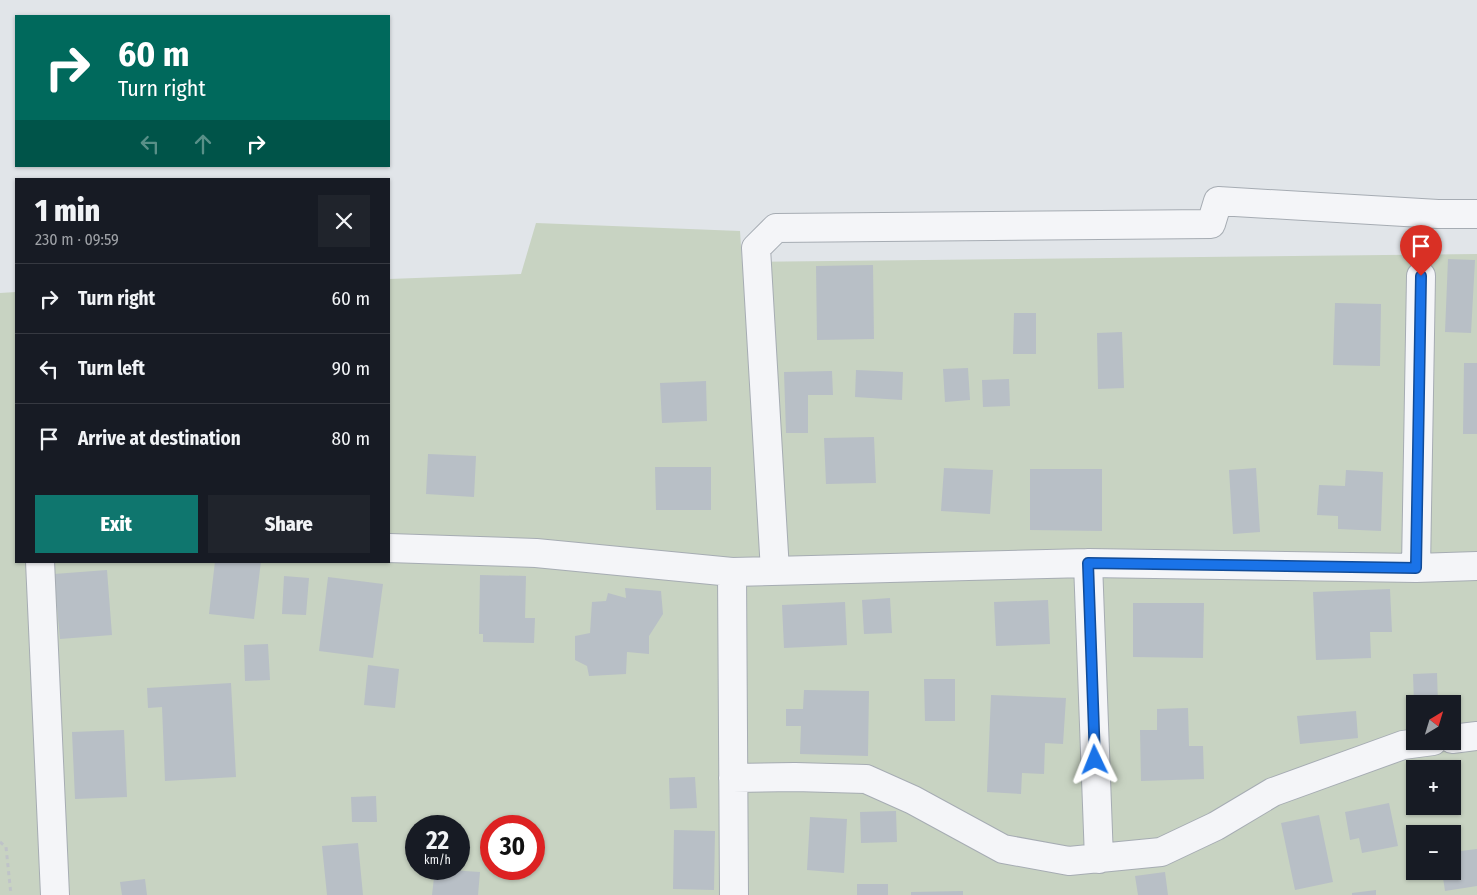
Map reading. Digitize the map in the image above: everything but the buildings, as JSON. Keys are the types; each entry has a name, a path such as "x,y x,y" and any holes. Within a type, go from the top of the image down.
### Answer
{"street":[{"path":"775,571 756,248 776,228 1211,224 1218,201 1438,214 1477,214"},
{"path":"1416,568 1421,276"},
{"path":"390,548 536,553 732,572 1088,563 1416,568 1477,566"},
{"path":"40,563 55,895"},
{"path":"1088,563 1099,859"},
{"path":"732,572 734,895"},
{"path":"1461,738 1477,736"},
{"path":"732,778 866,779 913,800 1003,849 1069,861 1161,852 1216,826 1273,792 1406,745"}],"path":[{"path":"0,842 6,847 12,895"}],"green space":[{"path":"536,223 740,231 742,262 1477,254 1477,895 0,895 0,293 15,292 15,563 390,563 390,279 521,274"}],"route":[{"path":"1095,760 1088,563 1416,568 1421,276"}]}
